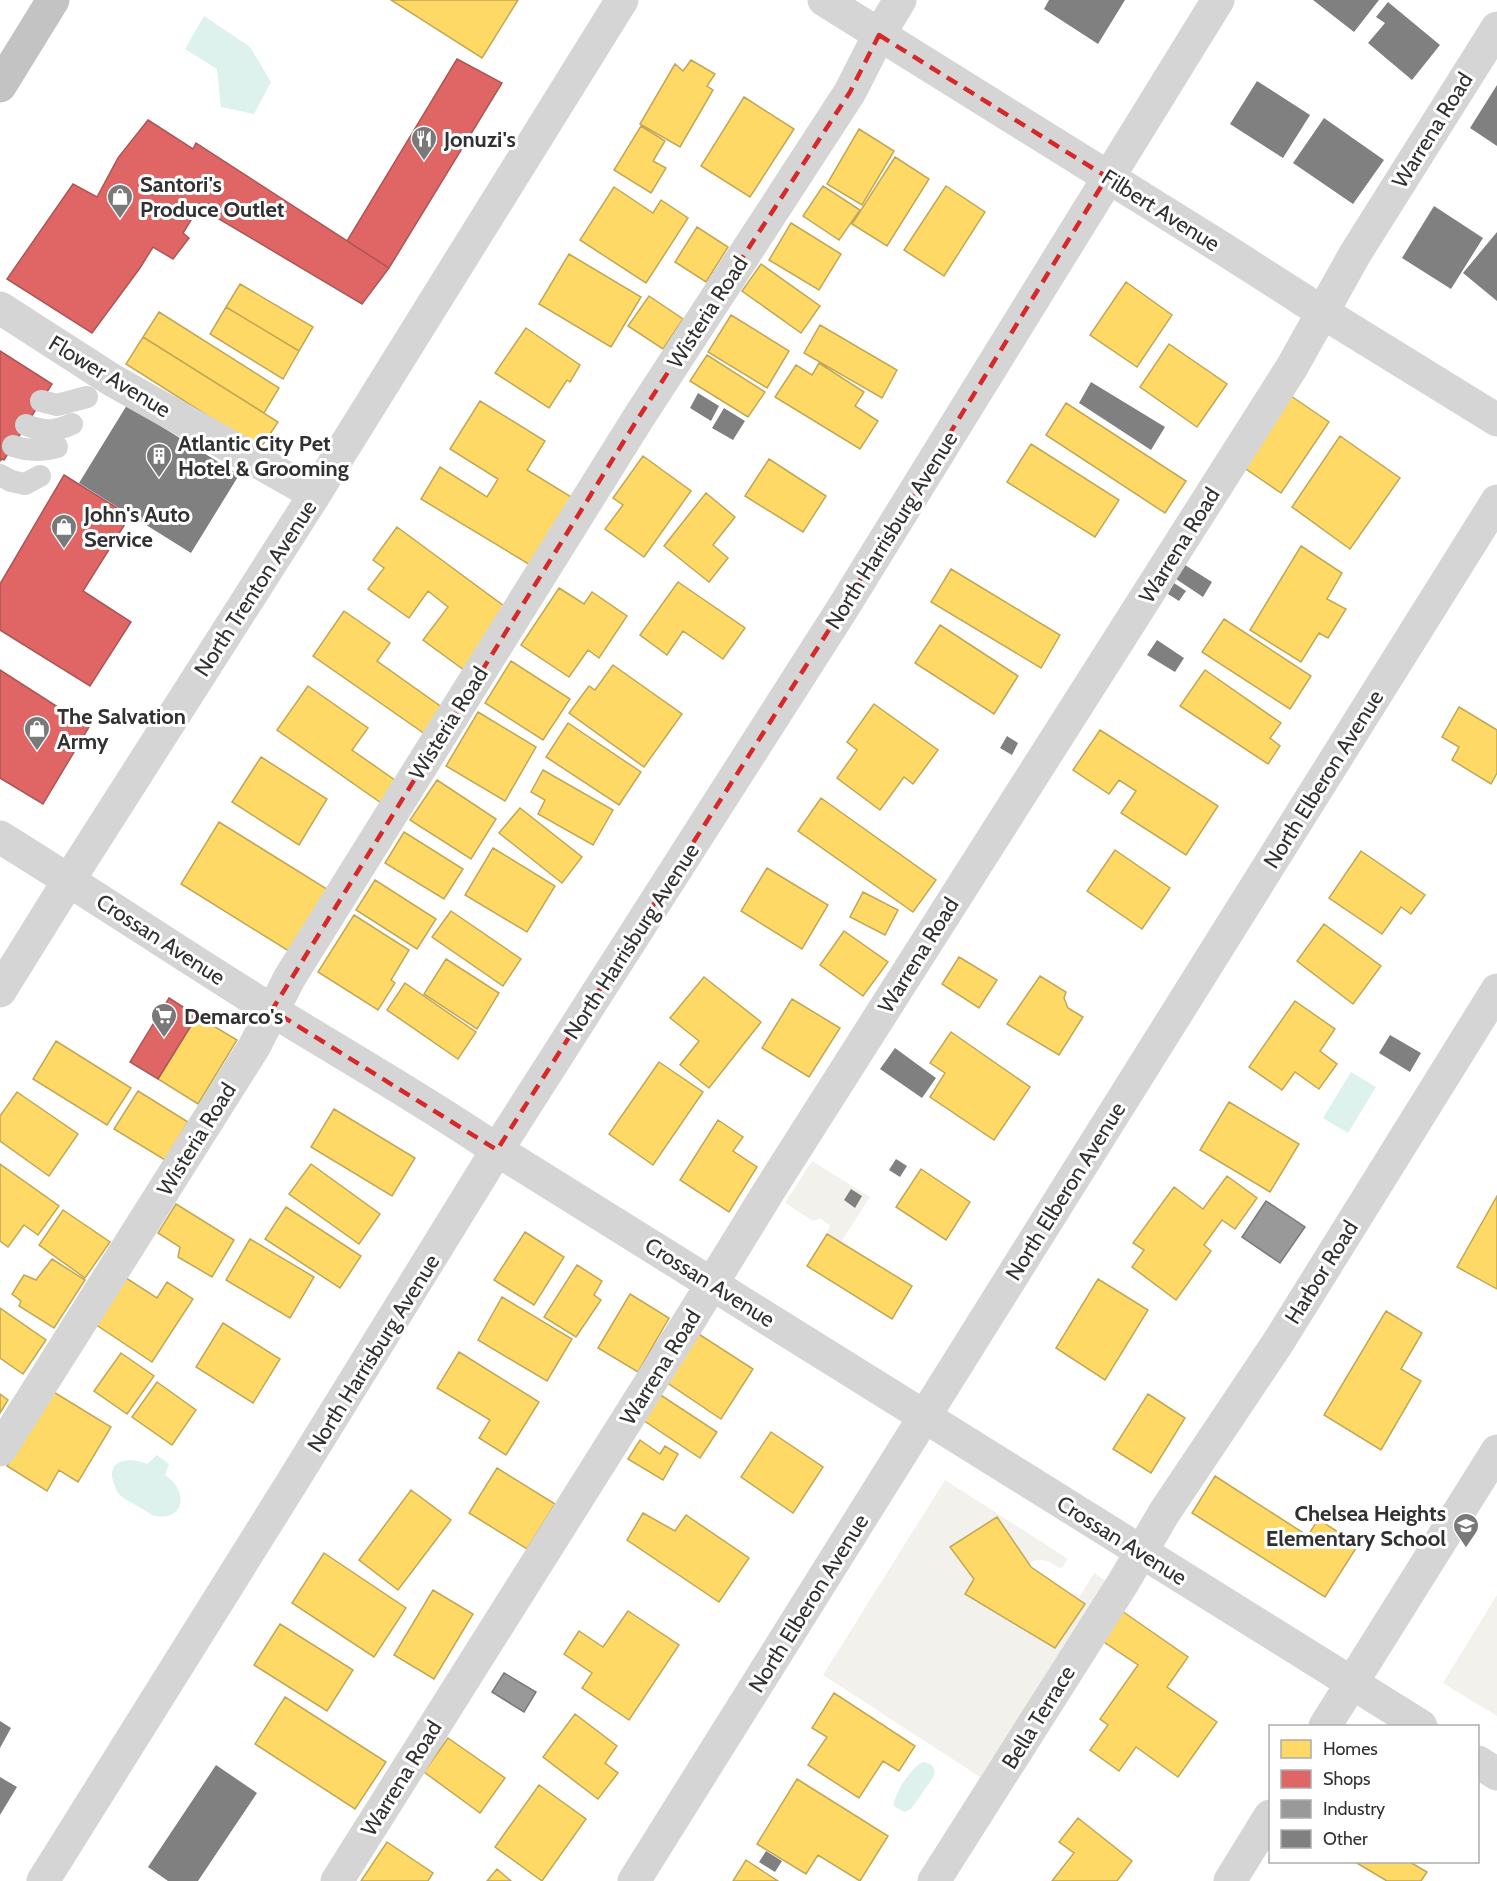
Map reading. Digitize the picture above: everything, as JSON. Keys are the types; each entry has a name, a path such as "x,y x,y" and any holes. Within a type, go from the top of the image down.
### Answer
{"highway":[{"path":"0,86 53,0"}],"street":[{"name":"North Trenton Avenue","path":"0,991 315,494 622,0"},
{"name":"Filbert Avenue","path":"824,0 1497,420"},
{"name":"Wisteria Road","path":"0,1450 254,1047 290,977 637,420 850,92 900,0"},
{"name":"North Harrisburg Avenue","path":"43,1881 497,1150 841,611 1218,0"},
{"name":"Warrena Road","path":"337,1881 711,1283 1292,367 1355,254 1497,28"},
{"name":"Flower Avenue","path":"0,308 112,380 315,494"},
{"name":"North Elberon Avenue","path":"634,1881 1497,501"},
{"name":"Crossan Avenue","path":"0,837 272,1010 463,1126 497,1150 1419,1725"},
{"name":"Harbor Road","path":"1140,1552 1279,1341 1497,990"},
{"path":"1326,1725 1497,1451"},
{"name":"Bella Terrace","path":"934,1881 1123,1583 1140,1552"},
{"path":"1479,1763 1497,1774"},
{"path":"1230,1881 1269,1818"}],"lane":[{"path":"41,401 57,405 87,397"},
{"path":"26,425 42,430 58,430 72,424"},
{"path":"13,446 40,451 57,447"},
{"path":"0,475 11,481 26,484 40,476"}],"highlighted area":[{"path":"879,35 1107,177 841,611 497,1150 272,1010 637,420 850,92"}],"shaded area":[{"path":"204,16 250,47 271,82 254,114 221,107 217,69 185,49"},
{"path":"1351,1072 1376,1087 1348,1133 1323,1118"},
{"path":"812,1161 870,1197 841,1242 827,1234 830,1226 820,1218 813,1221 785,1203"},
{"path":"157,1455 169,1464 165,1475 178,1488 180,1496 178,1509 173,1514 165,1516 155,1516 123,1498 117,1492 112,1477 112,1470 120,1462 133,1460 147,1464"},
{"path":"945,1480 1068,1559 1061,1569 1042,1560 1029,1563 997,1517 950,1547 974,1579 965,1594 1054,1648 1085,1605 1078,1599 1094,1573 1109,1583 980,1777 823,1675"},
{"path":"1497,1595 1497,1716 1443,1683"},
{"path":"923,1762 932,1766 934,1776 911,1809 904,1812 894,1806 897,1794 909,1775"}],"building: Homes":[{"path":"391,0 518,0 482,58"},
{"path":"691,60 715,74 707,86 713,90 680,147 640,124 675,64 683,71"},
{"path":"744,97 794,129 750,197 701,166"},
{"path":"641,126 665,141 653,161 666,168 651,193 614,170"},
{"path":"859,129 894,151 862,205 827,184"},
{"path":"895,157 929,179 887,246 852,224"},
{"path":"823,186 860,210 839,240 803,216"},
{"path":"946,186 985,212 944,276 904,250"},
{"path":"614,187 653,213 661,200 688,218 646,283 580,240"},
{"path":"791,223 841,254 819,290 769,260"},
{"path":"697,227 728,247 706,282 675,262"},
{"path":"569,254 641,297 611,347 539,304"},
{"path":"761,264 820,306 801,333 742,291"},
{"path":"1126,282 1172,315 1137,367 1090,335"},
{"path":"240,284 313,327 299,351 226,307"},
{"path":"649,296 683,319 663,349 628,326"},
{"path":"226,307 299,351 283,379 210,334"},
{"path":"159,312 279,388 264,413 143,337"},
{"path":"731,315 789,351 767,388 708,352"},
{"path":"820,325 897,370 882,398 804,353"},
{"path":"526,328 580,365 570,382 567,380 549,408 495,373"},
{"path":"143,337 278,422 260,449 126,364"},
{"path":"1169,344 1227,384 1197,427 1140,387"},
{"path":"707,355 765,392 748,417 690,381"},
{"path":"819,363 864,392 855,406 878,421 860,449 775,397 796,365 812,375"},
{"path":"1291,396 1329,422 1281,493 1243,467"},
{"path":"480,401 545,441 527,470 573,498 532,566 421,499 440,467 487,497 498,479 450,449"},
{"path":"1066,403 1186,481 1165,513 1046,435"},
{"path":"1340,436 1400,478 1350,549 1292,507"},
{"path":"1031,444 1119,500 1095,537 1007,482"},
{"path":"643,456 691,491 644,557 605,529 623,505 613,498"},
{"path":"769,459 826,496 803,532 745,496"},
{"path":"706,493 735,517 713,545 728,558 709,582 664,546"},
{"path":"397,527 508,609 464,670 423,640 448,607 428,591 409,618 368,589 384,568 373,560"},
{"path":"1301,546 1342,573 1327,599 1346,609 1328,638 1319,633 1301,662 1250,630"},
{"path":"951,569 1060,635 1041,668 931,602"},
{"path":"678,582 745,628 723,659 683,631 667,655 640,635"},
{"path":"559,588 584,604 592,592 627,616 599,658 588,650 569,677 521,645"},
{"path":"344,611 390,643 377,661 443,708 425,734 313,656"},
{"path":"1224,619 1311,676 1290,709 1202,652"},
{"path":"940,625 1018,676 994,714 915,663"},
{"path":"511,661 570,699 543,740 485,703"},
{"path":"613,665 682,714 644,767 569,713 589,686 595,690"},
{"path":"1205,670 1281,723 1270,738 1280,746 1268,764 1180,706"},
{"path":"308,686 368,728 352,750 399,783 384,805 277,730"},
{"path":"874,704 938,750 913,784 904,777 880,810 837,778 857,750 847,742"},
{"path":"1459,707 1497,730 1497,773 1491,784 1452,760 1459,747 1442,737"},
{"path":"478,712 536,747 505,801 446,766"},
{"path":"568,723 641,772 619,805 546,757"},
{"path":"1100,730 1218,806 1186,855 1121,813 1136,791 1119,780 1109,794 1073,770"},
{"path":"261,757 327,799 299,845 232,802"},
{"path":"543,770 613,810 593,845 538,814 545,800 531,792"},
{"path":"437,780 496,819 471,859 410,820"},
{"path":"821,798 936,880 913,912 798,831"},
{"path":"520,808 582,857 562,883 499,833"},
{"path":"219,822 330,891 292,953 181,884"},
{"path":"404,832 463,869 444,899 385,863"},
{"path":"493,848 555,886 527,932 465,895"},
{"path":"1115,850 1170,888 1142,929 1087,891"},
{"path":"1361,851 1425,895 1411,914 1401,907 1382,934 1329,898"},
{"path":"767,868 828,905 802,949 741,911"},
{"path":"375,880 436,919 417,949 356,910"},
{"path":"863,892 898,910 885,935 850,917"},
{"path":"451,911 521,959 503,986 432,937"},
{"path":"354,915 409,950 391,980 395,983 378,1010 318,972"},
{"path":"1324,924 1381,966 1353,1004 1297,961"},
{"path":"844,931 888,962 863,996 820,965"},
{"path":"959,957 997,980 979,1008 942,984"},
{"path":"446,959 499,993 477,1029 424,994"},
{"path":"1040,976 1066,992 1064,998 1068,1008 1083,1017 1059,1055 1007,1024"},
{"path":"704,977 761,1022 709,1088 680,1065 699,1041 670,1018"},
{"path":"405,983 476,1032 458,1059 387,1010"},
{"path":"792,999 840,1028 809,1077 762,1048"},
{"path":"1295,1001 1335,1029 1320,1051 1337,1064 1319,1089 1295,1072 1282,1090 1249,1067"},
{"path":"197,1016 237,1040 198,1104 158,1079"},
{"path":"951,1032 1030,1087 994,1140 930,1097 945,1073 930,1063"},
{"path":"56,1041 131,1088 107,1125 33,1079"},
{"path":"659,1062 703,1092 653,1165 609,1134"},
{"path":"138,1091 188,1122 165,1160 114,1129"},
{"path":"17,1092 78,1134 49,1176 0,1141 0,1116"},
{"path":"1229,1102 1299,1144 1270,1192 1200,1150"},
{"path":"334,1109 415,1158 392,1196 311,1147"},
{"path":"718,1120 743,1137 733,1151 757,1167 729,1212 680,1180"},
{"path":"0,1164 59,1206 38,1235 24,1225 8,1247 0,1241"},
{"path":"311,1164 380,1214 359,1244 289,1194"},
{"path":"921,1169 970,1202 946,1240 896,1207"},
{"path":"1227,1176 1257,1198 1235,1229 1222,1220 1204,1245 1211,1251 1176,1300 1132,1267 1144,1250 1133,1243 1174,1187 1203,1209"},
{"path":"1497,1196 1497,1289 1457,1267"},
{"path":"176,1204 234,1240 212,1277 178,1257 180,1247 158,1233"},
{"path":"286,1207 361,1256 340,1288 265,1239"},
{"path":"63,1210 110,1242 85,1278 39,1245"},
{"path":"525,1232 564,1257 534,1305 494,1280"},
{"path":"827,1234 912,1286 892,1319 807,1266"},
{"path":"250,1239 314,1277 290,1318 226,1280"},
{"path":"52,1259 85,1280 54,1328 19,1306 21,1301 12,1294 24,1275 36,1280"},
{"path":"577,1265 602,1281 594,1295 601,1300 576,1337 544,1317"},
{"path":"126,1278 157,1298 167,1282 193,1299 152,1362 95,1324"},
{"path":"1098,1279 1148,1310 1105,1380 1056,1348"},
{"path":"630,1294 669,1318 638,1372 598,1348"},
{"path":"502,1297 572,1339 547,1381 478,1340"},
{"path":"0,1308 46,1340 23,1374 0,1358"},
{"path":"1386,1311 1422,1333 1401,1369 1421,1381 1381,1450 1324,1415"},
{"path":"223,1323 280,1359 253,1403 196,1367"},
{"path":"694,1331 753,1369 721,1419 663,1380"},
{"path":"459,1352 539,1402 506,1455 479,1438 490,1420 437,1388"},
{"path":"121,1353 154,1376 127,1414 94,1391"},
{"path":"157,1382 196,1410 172,1445 132,1417"},
{"path":"52,1391 111,1427 78,1482 59,1470 47,1491 7,1466"},
{"path":"0,1394 8,1400 0,1413"},
{"path":"659,1394 717,1432 700,1458 643,1420"},
{"path":"1148,1394 1185,1418 1151,1473 1113,1449"},
{"path":"771,1432 823,1467 793,1513 741,1477"},
{"path":"640,1440 660,1454 665,1446 678,1454 663,1480 628,1459"},
{"path":"497,1468 555,1504 527,1549 469,1513"},
{"path":"1215,1476 1308,1536 1318,1519 1358,1545 1325,1597 1192,1513"},
{"path":"411,1490 451,1520 398,1590 359,1560"},
{"path":"643,1513 675,1531 686,1515 749,1558 719,1602 627,1540"},
{"path":"997,1517 1031,1567 1085,1604 1055,1648 965,1594 974,1579 950,1547"},
{"path":"324,1553 406,1608 374,1657 292,1603"},
{"path":"433,1590 473,1614 434,1679 394,1655"},
{"path":"628,1611 679,1645 629,1720 582,1688 592,1673 564,1654 579,1631 603,1647"},
{"path":"1122,1611 1188,1657 1167,1687 1217,1722 1178,1777 1136,1747 1119,1771 1090,1750 1108,1725 1100,1719 1138,1665 1101,1640"},
{"path":"280,1624 353,1670 327,1711 254,1665"},
{"path":"834,1693 915,1746 899,1771 883,1761 859,1798 808,1765 827,1737 812,1728"},
{"path":"285,1697 386,1762 355,1809 255,1744"},
{"path":"575,1714 617,1746 605,1763 618,1773 598,1799 543,1757"},
{"path":"448,1738 505,1778 480,1813 424,1772"},
{"path":"797,1779 888,1836 860,1881 818,1855 806,1874 757,1844"},
{"path":"539,1785 586,1819 542,1881 495,1847"},
{"path":"1078,1818 1132,1861 1117,1881 1052,1881 1074,1853 1059,1842"},
{"path":"387,1842 433,1873 428,1881 361,1881"},
{"path":"746,1860 764,1872 778,1881 733,1881"},
{"path":"1357,1863 1412,1863 1427,1872 1421,1881 1387,1881"},
{"path":"497,1869 511,1881 487,1881"}],"building: Shops":[{"name":"Jonuzi's","path":"457,59 502,83 389,268 347,241"},
{"name":"Santori's Produce Outlet","path":"148,120 193,149 196,143 389,268 362,304 199,207 183,233 189,238 173,259 153,247 92,333 7,279 73,184 97,197 118,158"},
{"path":"0,351 52,384 4,460 0,461"},
{"name":"John's Auto Service","path":"64,475 130,516 83,591 131,622 90,686 0,630 0,584"},
{"name":"The Salvation Army","path":"0,670 89,727 43,804 0,778"},
{"name":"Demarco's","path":"169,998 197,1016 158,1079 130,1062"}],"building: Industry":[{"path":"1266,1201 1305,1227 1280,1263 1242,1237"},
{"path":"504,1673 536,1692 524,1712 492,1692"}],"building: Other":[{"path":"1049,0 1125,0 1098,44 1044,9"},
{"path":"1313,0 1379,0 1354,32"},
{"path":"1388,2 1440,45 1412,80 1368,43 1385,23 1376,17"},
{"path":"1257,81 1310,115 1283,158 1230,124"},
{"path":"1497,85 1497,146 1470,128"},
{"path":"1324,118 1384,160 1353,204 1293,163"},
{"path":"1434,206 1483,238 1451,289 1402,258"},
{"path":"1497,232 1497,301 1463,273"},
{"path":"1091,382 1165,427 1151,450 1079,403"},
{"path":"698,393 719,406 711,421 690,408"},
{"name":"Atlantic City Pet Hotel & Grooming","path":"127,405 239,475 191,553 79,483"},
{"path":"724,408 745,421 733,440 712,428"},
{"path":"1185,565 1212,582 1203,597 1176,579"},
{"path":"1174,583 1186,591 1179,601 1168,594"},
{"path":"1157,640 1184,658 1175,672 1147,655"},
{"path":"1007,736 1018,743 1012,755 1000,748"},
{"path":"1390,1035 1421,1053 1410,1072 1379,1053"},
{"path":"895,1048 936,1078 922,1098 880,1069"},
{"path":"896,1159 907,1166 900,1177 889,1170"},
{"path":"851,1189 862,1196 855,1208 844,1200"},
{"path":"0,1721 11,1728 0,1748"},
{"path":"216,1765 257,1793 198,1881 168,1881 148,1867"},
{"path":"0,1777 17,1787 0,1815"},
{"path":"766,1851 782,1861 775,1872 759,1862"}],"place":[{"name":"Jonuzi's","path":"424,162"},
{"name":"Santori's Produce Outlet","path":"120,220"},
{"name":"Atlantic City Pet Hotel & Grooming","path":"159,479"},
{"name":"John's Auto Service","path":"64,550"},
{"name":"The Salvation Army","path":"37,752"},
{"name":"Demarco's","path":"164,1039"},
{"name":"Chelsea Heights Elementary School","path":"1466,1549"}]}
